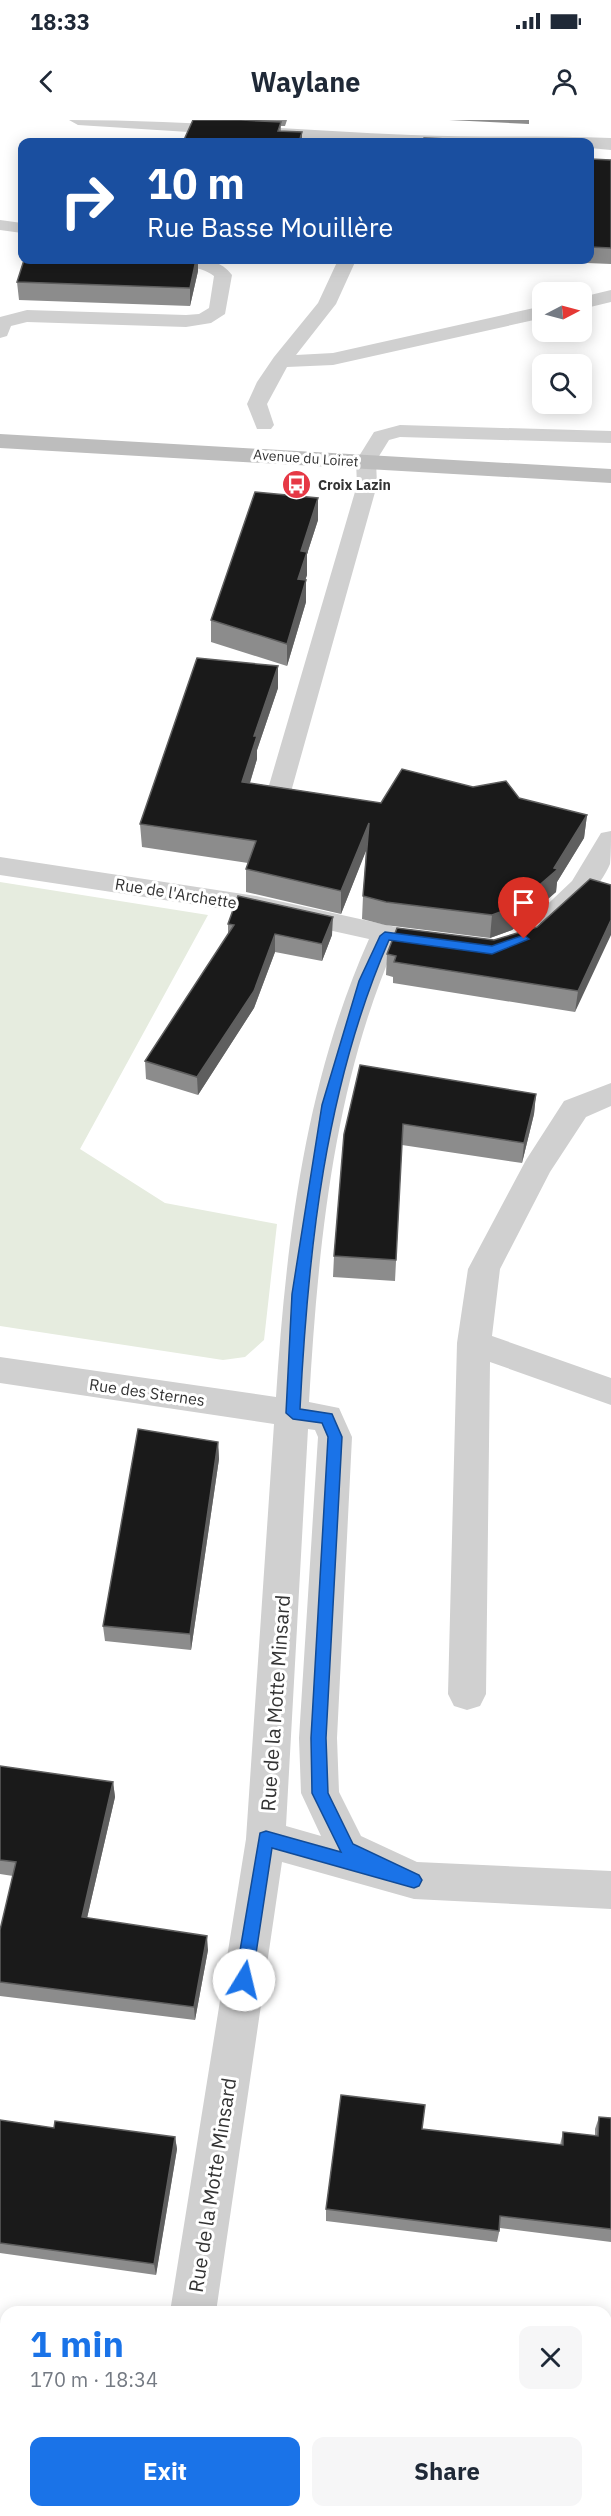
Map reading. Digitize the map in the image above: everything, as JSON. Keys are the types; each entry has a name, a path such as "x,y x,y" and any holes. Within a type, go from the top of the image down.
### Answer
{"main road":[{"name":"Avenue du Loiret","path":"0,441 611,476"}],"street":[{"path":"78,120 151,121 373,138"},
{"path":"546,138 548,120"},
{"path":"594,143 611,144"},
{"path":"532,932 582,887 611,839"},
{"name":"Rue de l'Archette","path":"0,866 256,905 385,936 433,942"},
{"name":"Rue de la Motte Minsard","path":"194,2306 266,1839 299,1294 328,1105 365,981 385,936"},
{"path":"467,1694 474,1342 484,1269 537,1168 575,1109 611,1094"},
{"path":"474,1342 611,1392"},
{"name":"Rue des Sternes","path":"0,1370 293,1413"},
{"path":"293,1413 327,1418 335,1437 318,1738 320,1793 347,1849 414,1880"},
{"path":"266,1839 414,1880 611,1890"}],"lane":[{"path":"0,225 18,227"},
{"path":"0,332 2,323 13,318 27,316 204,320 218,310 223,275 218,269 206,264"},
{"path":"264,425 257,404 267,382 327,304 345,264"},
{"path":"592,301 611,296"},
{"path":"281,361 333,359 532,314"},
{"path":"277,799 367,485 366,461 381,436 400,431 611,437"}],"shaded area":[{"path":"0,882 208,915 80,1149 165,1203 277,1224 264,1340 245,1357 223,1360 0,1326"}],"building":[{"path":"193,120 281,122 278,131 302,132 300,138 185,138"},
{"path":"594,159 611,160 611,248 594,247"},
{"path":"23,264 195,264 190,288 17,282"},
{"path":"255,492 318,498 301,551 307,552 298,579 306,580 287,644 211,620"},
{"path":"197,658 278,666 254,736 257,736 242,782 381,803 402,769 473,787 506,781 519,798 587,815 554,868 558,869 514,907 492,915 386,902 363,896 369,823 341,891 246,869 256,841 140,824"},
{"path":"590,879 611,885 611,920 578,991 394,962 396,956 387,954 397,928 494,940 537,927"},
{"path":"238,896 333,917 322,944 275,934 254,991 197,1077 145,1061 234,925 228,924"},
{"path":"360,1065 536,1094 524,1143 403,1124 396,1260 334,1256 344,1134"},
{"path":"138,1429 218,1442 190,1634 103,1626"},
{"path":"0,1766 113,1782 82,1917 207,1936 194,2007 0,1982 0,1930 16,1862 0,1860"},
{"path":"341,2095 425,2105 422,2129 563,2145 563,2132 598,2136 599,2117 611,2118 611,2229 500,2216 499,2231 326,2209"},
{"path":"0,2120 54,2128 55,2121 175,2137 154,2264 0,2243"}],"place":[{"name":"Croix Lazin","path":"297,485"}],"route":[{"path":"244,1980 266,1839 414,1880 347,1849 320,1793 318,1738 335,1437 327,1418 293,1413 299,1294 328,1105 365,981 385,936 492,950 524,939"}]}
